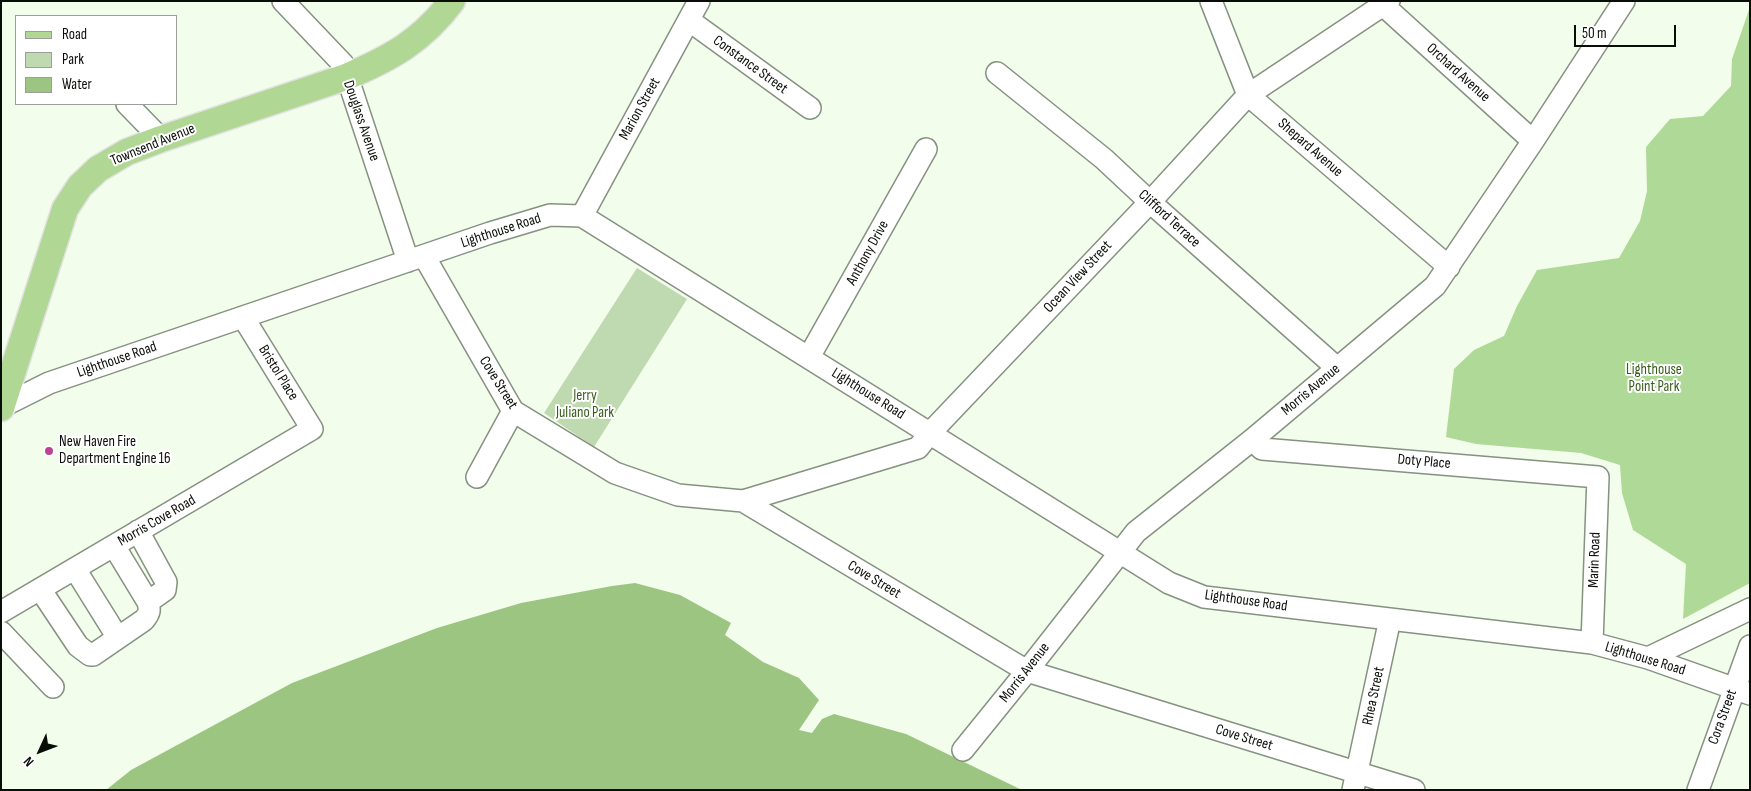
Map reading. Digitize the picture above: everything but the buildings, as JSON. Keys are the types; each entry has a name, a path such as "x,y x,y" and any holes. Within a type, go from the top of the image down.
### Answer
{"main road":[{"name":"Townsend Avenue","path":"1,408 65,209 80,186 98,169 127,152 160,139 346,77 393,55 419,38 447,8"}],"street":[{"name":"Douglass Avenue","path":"283,1 343,64 346,77 416,258"},
{"name":"Marion Street","path":"582,216 690,21 699,1"},
{"name":"Shepard Avenue","path":"1211,1 1248,95 1448,267"},
{"name":"Morris Avenue","path":"963,750 1136,532 1252,440 1434,286 1533,141 1624,1"},
{"name":"Ocean View Street","path":"743,502 918,448 1248,95 1386,3"},
{"name":"Orchard Avenue","path":"1386,3 1533,141"},
{"name":"Constance Street","path":"690,21 810,108"},
{"name":"Clifford Terrace","path":"997,73 1104,159 1337,368"},
{"path":"129,105 160,139"},
{"name":"Anthony Drive","path":"809,357 926,149"},
{"name":"Lighthouse Road","path":"1,408 49,383 416,258 550,215 582,216 1168,583 1204,597 1592,643 1648,658 1742,691"},
{"name":"Cove Street","path":"416,258 512,411 615,473 678,494 743,502 1027,671 1355,781 1414,790"},
{"name":"Bristol Place","path":"243,317 312,429"},
{"path":"477,477 512,411"},
{"name":"Morris Cove Road","path":"1,612 312,429"},
{"name":"Doty Place","path":"1252,440 1262,448 1598,477"},
{"name":"Marin Road","path":"1592,643 1598,477"},
{"path":"138,531 166,582 165,590 148,602"},
{"path":"40,589 78,646 90,655 93,655 144,620 150,610 148,602 114,546"},
{"path":"75,569 118,638"},
{"path":"1648,658 1750,609"},
{"name":"Rhea Street","path":"1355,781 1390,619"},
{"path":"1,632 53,687"},
{"name":"Cora Street","path":"1698,790 1742,691 1750,646"}],"green space":[{"name":"Lighthouse Point Park","path":"1750,7 1750,583 1683,619 1686,564 1633,530 1622,493 1620,465 1581,453 1476,444 1446,437 1454,369 1474,350 1504,336 1517,306 1537,270 1619,258 1640,221 1647,191 1646,147 1670,119 1703,116 1731,86 1732,59"},
{"name":"Jerry Juliano Park","path":"637,268 687,299 594,447 544,413"}],"water":[{"path":"635,583 680,595 731,623 725,635 763,662 799,678 819,700 799,730 812,733 822,719 834,714 906,734 1022,790 106,790 131,770 292,683 437,628 521,603"}],"place":[{"name":"New Haven Fire Department Engine 16","path":"49,451"}]}
